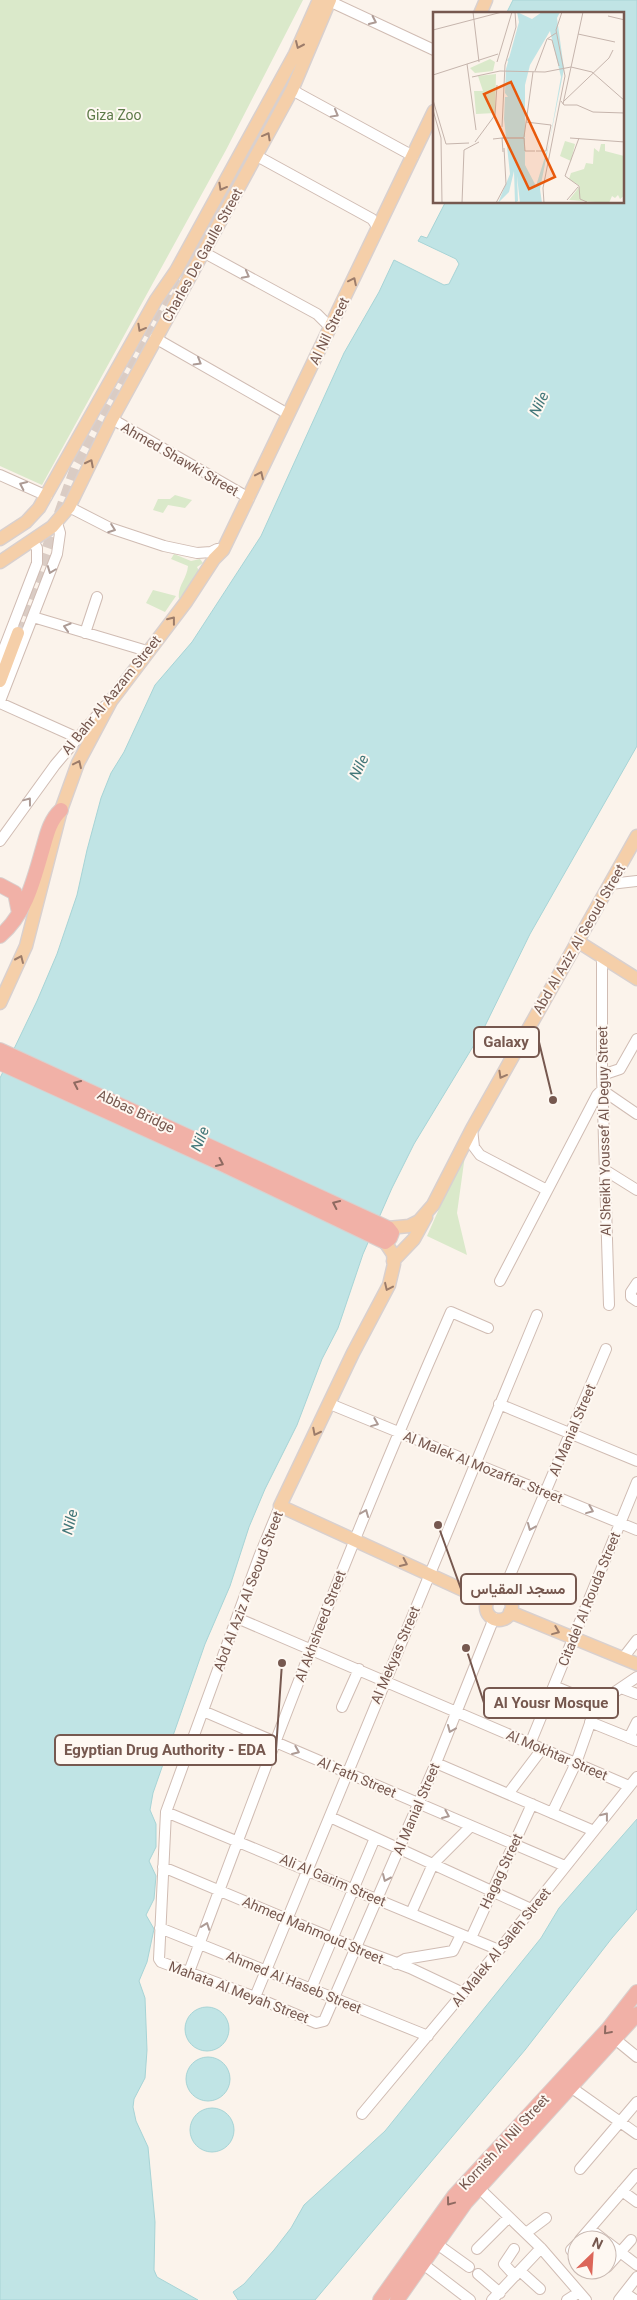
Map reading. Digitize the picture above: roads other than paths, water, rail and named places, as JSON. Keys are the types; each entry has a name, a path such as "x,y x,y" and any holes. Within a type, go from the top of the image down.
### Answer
{"highway":[{"path":"0,936 10,927 19,913 32,886 52,820 61,810"},
{"path":"0,885 15,893 19,913"},
{"name":"Abbas Bridge","path":"0,1050 382,1232"},
{"name":"Abbas Bridge","path":"0,1063 231,1168 382,1232"},
{"name":"Kornish Al Nil Street","path":"380,2300 454,2196 608,2029 637,1992"},
{"name":"Kornish Al Nil Street","path":"397,2300 466,2202 572,2088 637,2014"}],"main road":[{"name":"Charles De Gaulle Street","path":"0,562 57,523 69,507 112,419 155,338 292,90 326,0"},
{"name":"Charles De Gaulle Street","path":"0,539 26,522 47,496 156,300 176,271 326,0"},
{"path":"481,12 486,0"},
{"name":"Al Nil Street","path":"223,550 433,114"},
{"path":"61,472 68,481 80,483"},
{"path":"26,522 35,530 34,540"},
{"name":"Al Bahr Al Aazam Street","path":"111,701 223,550"},
{"path":"0,681 18,633"},
{"path":"0,1003 26,946 61,810 78,763 111,701"},
{"name":"Abd Al Aziz Al Seoud Street","path":"280,1506 353,1353 389,1285 393,1274 394,1261 414,1240 472,1129 637,836"},
{"path":"577,941 637,980"},
{"path":"394,1261 382,1232 409,1226 427,1214"},
{"path":"280,1506 487,1601"},
{"path":"502,1594 510,1601 510,1612 504,1618 494,1618 486,1609 487,1601 492,1596 502,1594"},
{"path":"510,1612 637,1664"}],"street":[{"path":"326,0 433,50"},
{"path":"292,90 413,156"},
{"path":"257,156 372,219 378,228"},
{"path":"203,252 317,314 330,327"},
{"path":"155,338 288,414"},
{"name":"Ahmed Shawki Street","path":"112,419 249,498"},
{"path":"0,475 47,496"},
{"path":"69,507 110,528 164,546 196,554 210,552 217,548 223,550"},
{"path":"57,523 60,533 57,554 0,702 78,738"},
{"path":"0,659 36,563 37,548 34,540"},
{"path":"85,633 97,597"},
{"path":"33,617 147,652"},
{"name":"Al Bahr Al Aazam Street","path":"0,841 78,738 111,701"},
{"path":"610,884 637,881"},
{"name":"Al Sheikh Youssef Al Deguy Street","path":"602,957 602,1090 609,1305"},
{"path":"602,1075 620,1069 637,1039"},
{"path":"500,1281 597,1095 602,1090 637,1114"},
{"path":"472,1129 474,1146 480,1155 547,1190"},
{"path":"605,1170 637,1190"},
{"path":"637,1283 630,1297 637,1301"},
{"name":"Al Akhsheed Street","path":"189,1972 274,1741 398,1432 451,1312 488,1328"},
{"name":"Al Mekyas Street","path":"255,1997 537,1314"},
{"name":"Al Manial Street","path":"502,1594 606,1349"},
{"name":"Al Malek Al Mozaffar Street","path":"330,1404 637,1530"},
{"path":"500,1404 637,1461"},
{"name":"Citadel Al Rouda Street","path":"530,1744 637,1482"},
{"name":"Abd Al Aziz Al Seoud Street","path":"159,1959 166,1812 258,1557 280,1506"},
{"name":"Al Mokhtar Street","path":"237,1618 630,1786"},
{"name":"Al Manial Street","path":"334,1998 458,1712 494,1618"},
{"path":"624,1658 637,1640"},
{"path":"342,1707 359,1669"},
{"path":"552,1813 576,1763 590,1722 600,1705 637,1677"},
{"path":"554,1686 600,1705"},
{"path":"621,1688 637,1694"},
{"name":"Al Fath Street","path":"203,1711 565,1866"},
{"path":"590,1722 633,1740 637,1722"},
{"path":"508,1794 542,1749"},
{"path":"436,1763 594,1831"},
{"name":"Al Malek Al Saleh Street","path":"362,2114 499,1950 637,1777"},
{"name":"Hagag Street","path":"400,1961 453,1950 466,1936 492,1891 532,1804"},
{"name":"Ali Al Garim Street","path":"166,1812 499,1950"},
{"path":"330,1817 531,1909"},
{"path":"411,1913 432,1864 471,1826"},
{"path":"311,1989 352,1888 375,1838"},
{"name":"Ahmed Mahmoud Street","path":"163,1867 356,1948 400,1961 463,1993"},
{"name":"Ahmed Al Haseb Street","path":"160,1928 428,2036"},
{"name":"Mahata Al Meyah Street","path":"159,1959 319,2023 324,2021 334,1998"},
{"path":"616,2039 637,2057"},
{"path":"572,2088 637,2134"},
{"path":"580,2169 637,2102"},
{"path":"590,2229 637,2174"},
{"path":"479,2188 541,2248 586,2300"},
{"path":"622,2190 637,2202"},
{"path":"477,2249 509,2216"},
{"path":"526,2233 546,2218"},
{"path":"617,2255 631,2240"},
{"path":"437,2244 473,2270 496,2296 541,2248"},
{"path":"514,2248 504,2264 540,2290"},
{"path":"617,2250 637,2265"},
{"path":"423,2264 463,2298"},
{"path":"635,2300 622,2296 637,2277"},
{"path":"567,2300 578,2293"}],"water":[{"name":"Nile","path":"513,0 637,0 637,746 530,934 483,1030 414,1144 392,1188 363,1254 338,1328 322,1359 297,1425 265,1489 249,1527 230,1586 205,1644 153,1793 150,1810 156,1824 156,1847 149,1861 156,1876 154,1899 146,1915 154,1929 147,1962 139,1981 145,1998 147,2050 145,2078 134,2099 133,2107 136,2121 148,2147 155,2222 154,2270 157,2277 198,2300 0,2300 0,1078 57,954 77,895 101,798 111,773 124,752 155,685 192,642 261,536 344,353 379,292 394,260 444,285 449,284 459,264 456,259 418,241 421,236 427,238 444,204 624,204 624,12 507,12"},
{"path":"637,1819 637,1909 612,1938 525,2050 315,2300 238,2300 233,2292 244,2284 274,2250 291,2228 304,2205 385,2131 541,1938 559,1908"},
{"path":"211,2007 223,2013 228,2020 228,2038 223,2045 216,2050 203,2051 195,2048 188,2041 185,2025 188,2017 195,2010"},
{"path":"204,2057 212,2057 224,2063 230,2079 224,2095 212,2101 204,2101 192,2095 186,2083 186,2075 192,2063"},
{"path":"212,2108 224,2112 230,2118 234,2130 230,2142 224,2148 212,2152 200,2148 194,2142 190,2130 194,2118 200,2112"}],"tunnel":[{"path":"18,633 77,465 164,303 174,278"}],"place":[{"name":"Galaxy","path":"553,1100"},
{"name":"مسجد المقياس","path":"438,1525"},
{"name":"Al Yousr Mosque","path":"466,1648"},
{"name":"Egyptian Drug Authority - EDA","path":"282,1663"}],"park label":[{"name":"Giza Zoo","path":"114,115"}]}
